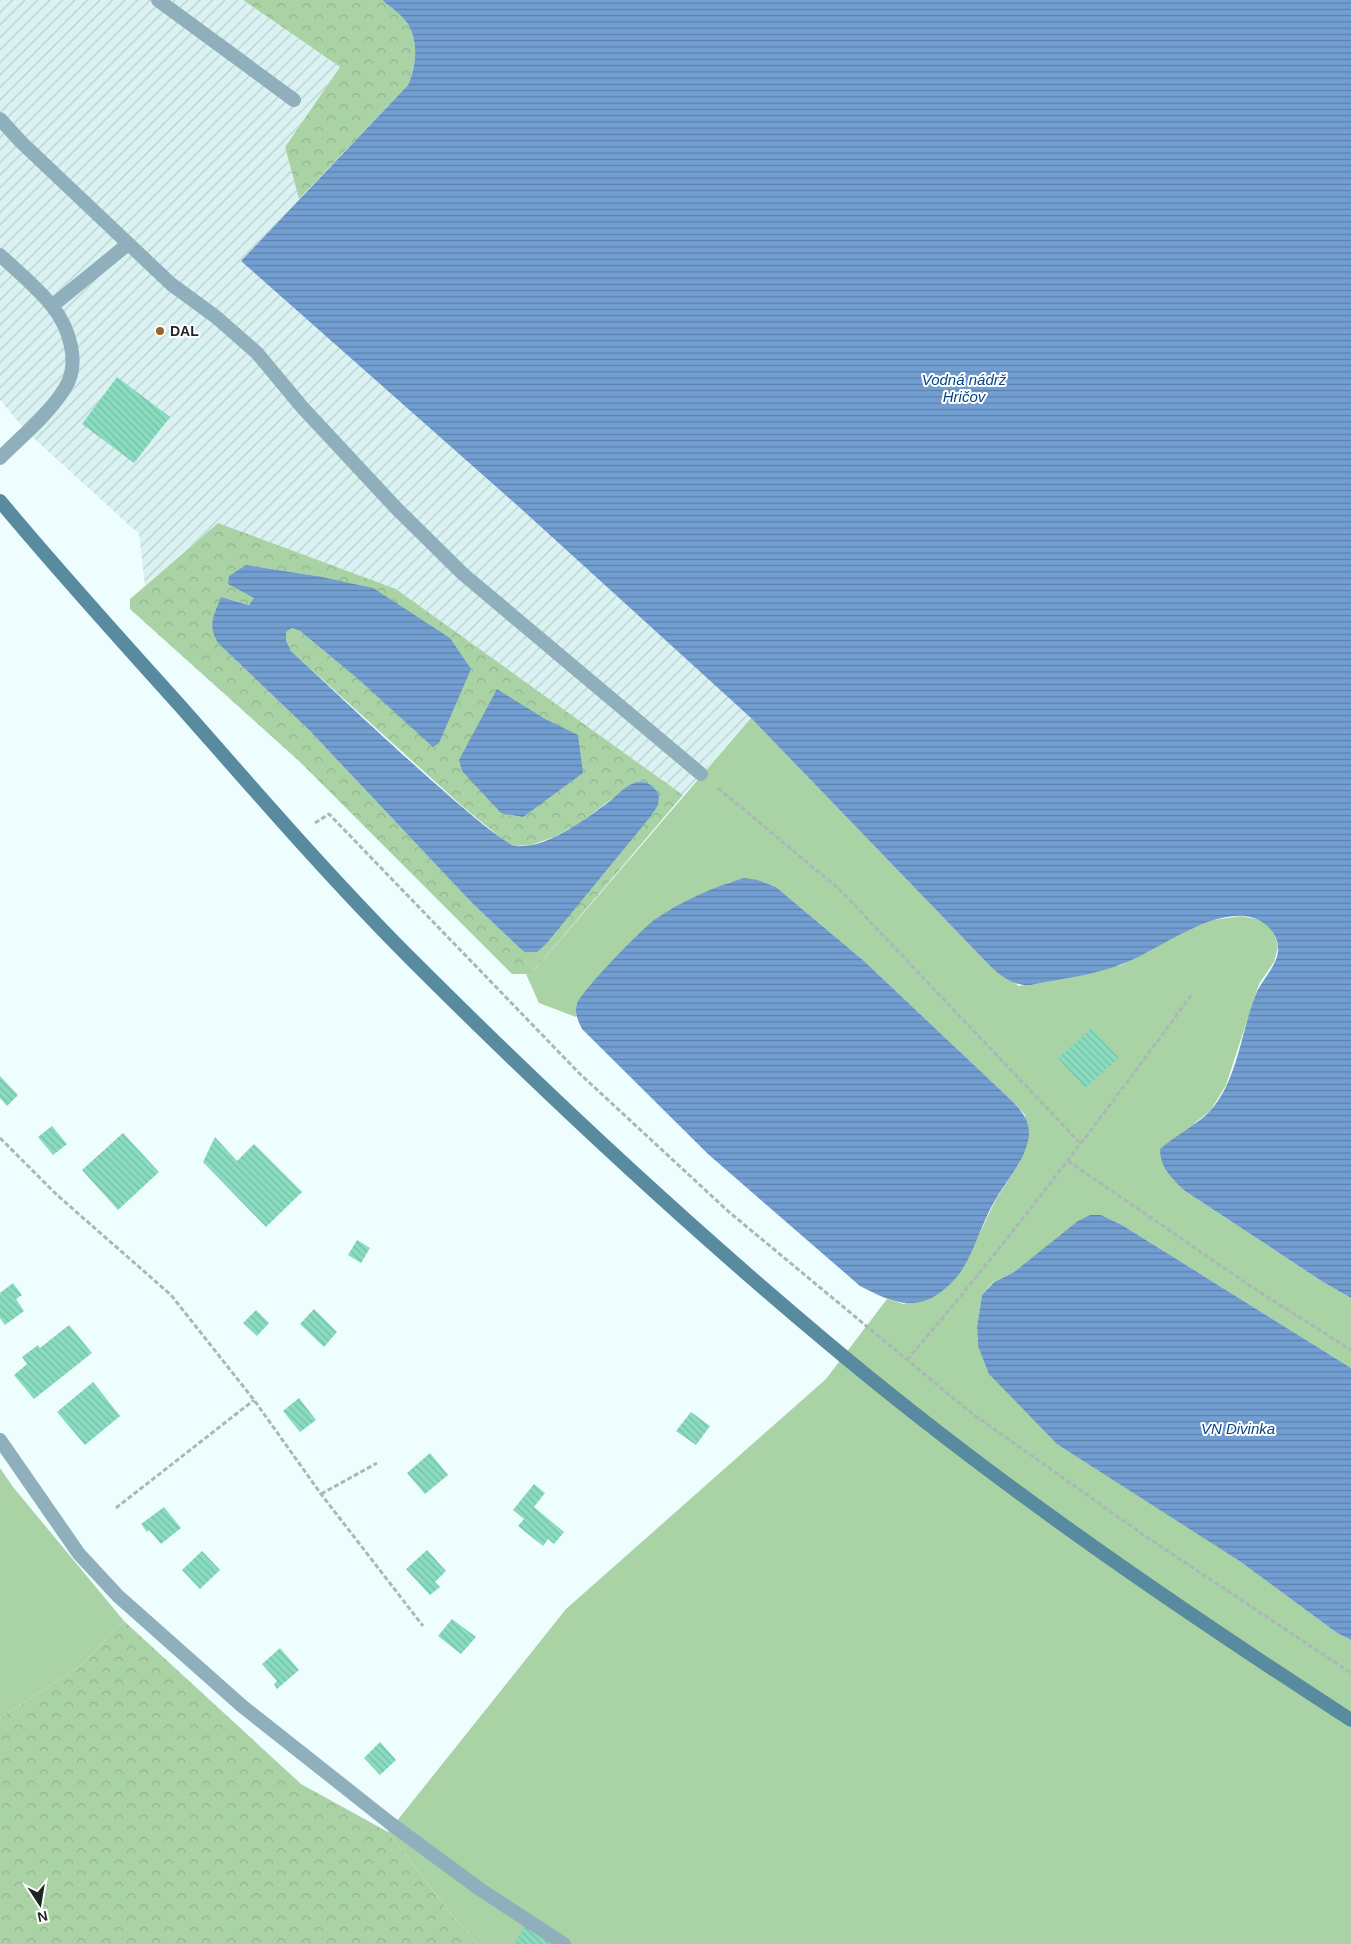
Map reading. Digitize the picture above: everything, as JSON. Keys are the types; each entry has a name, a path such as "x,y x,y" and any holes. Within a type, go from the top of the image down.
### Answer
{"main road":[{"path":"0,501 295,835 409,957 593,1135 726,1256 825,1342 938,1432 1078,1537 1224,1638 1351,1720"}],"lane":[{"path":"158,0 294,100"},
{"path":"0,119 21,142 171,284 216,317 257,353 397,509 463,574 701,774"},
{"path":"52,306 128,244"},
{"path":"0,255 52,306 67,327 73,359 66,387 27,432 0,458"},
{"path":"0,1440 80,1554 118,1596 242,1706 390,1823 481,1890 564,1944"}],"path":[{"path":"701,774 839,889 1081,1144"},
{"path":"295,835 329,814 580,1073 730,1212 970,1412 1137,1530 1351,1673"},
{"path":"907,1360 982,1273 1068,1162 1193,993"},
{"path":"0,1138 56,1194 171,1295 254,1400 321,1494 423,1626"},
{"path":"1068,1162 1255,1289 1351,1350"},
{"path":"116,1508 254,1400"},
{"path":"321,1494 377,1463"}],"shaded area":[{"name":"DAL","path":"0,0 243,0 340,67 285,147 299,199 241,261 518,506 751,718 683,795 396,589 218,523 145,585 139,534 27,432 0,400"}],"green space":[{"path":"243,0 382,0 408,24 414,39 413,71 408,85 299,199 285,147 340,67"},
{"path":"218,523 396,589 683,795 536,968 526,974 512,974 299,761 130,609 130,599","holes":["246,565 317,576 433,746 358,679 300,631 292,628 286,632 286,640 291,651 462,806 506,842 516,846 531,845 554,837 580,823 630,785 524,952 473,904 309,730 218,643 221,597 250,605 254,598"]},
{"path":"751,718 991,967 1019,986 1121,965 1184,931 1214,920 1241,916 1261,920 1273,929 1278,947 1274,962 1259,984 1226,1085 1211,1110 1195,1123 1185,1191 1323,1282 1351,1298 1351,1368 1122,1225 1101,1215 1090,1215 1014,1272 993,1282 982,1295 977,1326 978,1346 1238,1560 1337,1633 1351,1640 1351,1944 478,1944 454,1918 388,1832 566,1609 826,1379 887,1299 904,1304 962,1270 995,1201 1020,1162 1025,1115 864,961 776,887 758,880 730,882 678,906 653,921 577,1004 576,1017 539,1003 526,974 536,968"},
{"path":"0,1468 13,1487 124,1621 80,1666 0,1718"},
{"path":"124,1621 301,1784 388,1832 454,1918 478,1944 0,1944 0,1718 80,1666"}],"water":[{"name":"Vodná nádrž Hričov","path":"382,0 1351,0 1351,1298 1323,1282 1185,1191 1164,1167 1162,1162 1160,1149 1211,1110 1227,1084 1256,994 1274,965 1278,952 1277,939 1268,926 1249,917 1232,916 1213,920 1193,928 1122,964 1100,971 1030,985 1018,984 1004,977 991,967 751,718 518,506 241,261 408,85 413,71 414,39 403,17"},
{"path":"246,565 317,576 373,588 450,638 471,669 439,743 433,747 358,679 300,631 292,628 286,632 286,640 291,651 443,790 501,838 516,846 541,843 578,824 624,789 637,782 649,784 659,794 658,805 651,816 546,944 537,952 524,952 473,904 309,730 218,643 212,625 221,597 249,605 254,598 228,584 229,576"},
{"path":"497,689 545,719 578,735 583,773 523,817 501,813 462,771 459,760"},
{"path":"744,878 758,880 776,887 864,961 1010,1099 1021,1111 1028,1124 1029,1135 1024,1153 990,1210 967,1262 959,1275 950,1284 940,1293 929,1299 915,1303 899,1302 860,1286 708,1154 582,1029 579,1023 576,1008 581,997 612,960 647,926 664,913 686,901 709,890"},
{"name":"VN Divinka","path":"1090,1215 1101,1215 1122,1225 1351,1368 1351,1640 1337,1633 1238,1560 1057,1444 989,1374 978,1346 977,1326 982,1295 994,1282 1014,1272 1078,1221"}],"building":[{"path":"117,377 170,417 134,463 82,424"},
{"path":"1092,1028 1119,1058 1085,1088 1058,1058"},
{"path":"0,1076 18,1095 7,1106 0,1098"},
{"path":"52,1126 67,1144 53,1155 38,1137"},
{"path":"123,1133 159,1172 118,1210 82,1170"},
{"path":"215,1137 237,1161 254,1144 302,1192 266,1227 203,1162"},
{"path":"357,1240 370,1248 361,1263 348,1255"},
{"path":"13,1283 22,1295 16,1299 24,1311 5,1325 0,1318 0,1293"},
{"path":"314,1309 337,1332 324,1347 300,1324"},
{"path":"256,1310 269,1323 257,1336 243,1323"},
{"path":"69,1325 92,1353 34,1399 14,1375 27,1364 22,1357 38,1345 40,1348"},
{"path":"93,1382 120,1416 85,1445 57,1412"},
{"path":"299,1398 316,1420 300,1432 283,1411"},
{"path":"691,1412 710,1426 696,1445 676,1431"},
{"path":"430,1453 448,1475 425,1494 407,1473"},
{"path":"534,1484 545,1493 534,1507 564,1532 554,1544 548,1539 543,1546 518,1526 524,1519 513,1510"},
{"path":"164,1507 181,1528 161,1544 141,1524"},
{"path":"427,1550 446,1571 435,1582 440,1587 430,1595 406,1569"},
{"path":"202,1551 220,1570 200,1589 182,1570"},
{"path":"452,1619 476,1637 461,1654 438,1636"},
{"path":"280,1648 299,1670 277,1689 274,1684 277,1681 262,1664"},
{"path":"380,1742 396,1760 380,1775 364,1758"},
{"path":"525,1926 550,1942 548,1944 514,1944"}],"place":[{"name":"DAL","path":"160,331"}]}
